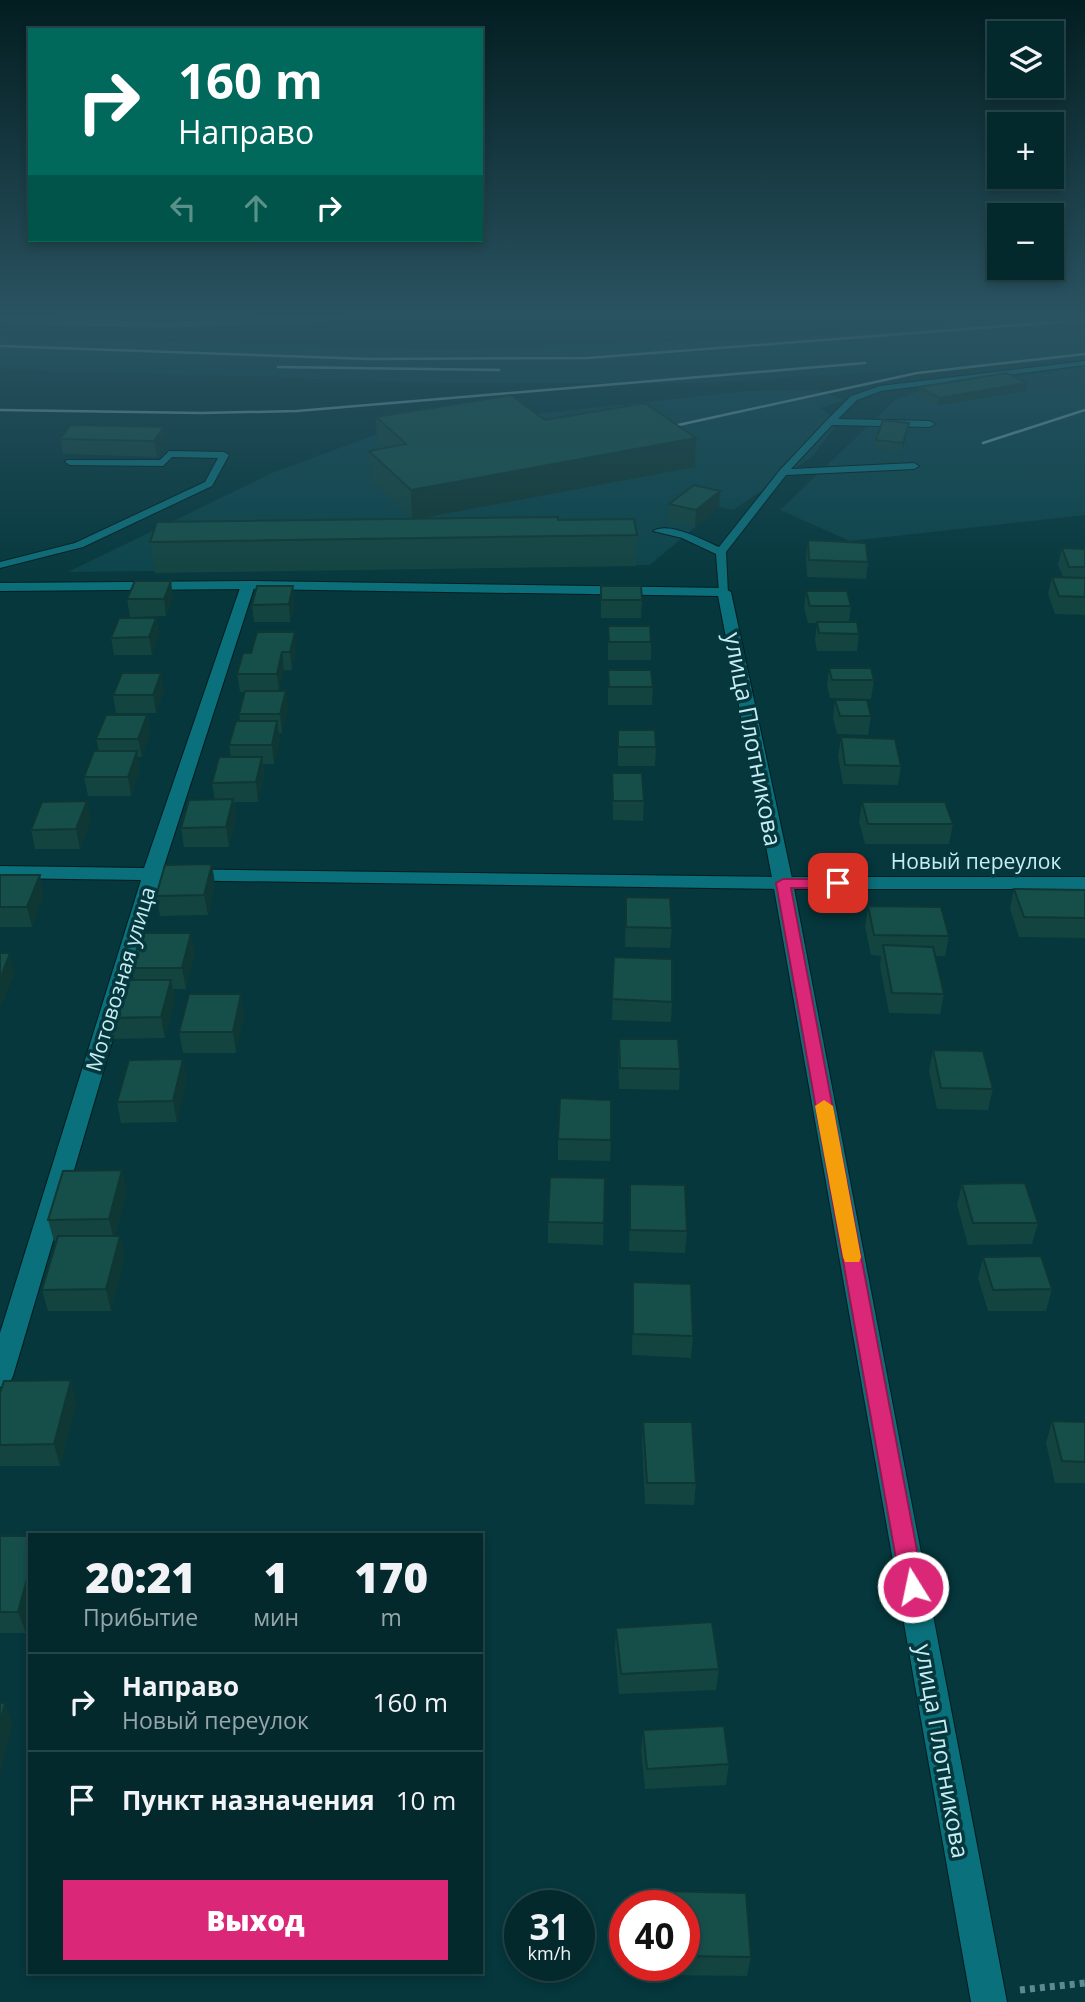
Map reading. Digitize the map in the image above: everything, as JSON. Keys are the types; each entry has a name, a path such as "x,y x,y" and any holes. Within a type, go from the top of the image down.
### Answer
{"street":[{"path":"0,587 248,585 724,592"},
{"name":"Мотовозная улица","path":"0,1376 152,874 248,585"},
{"name":"улица Плотникова","path":"724,592 783,883 989,1998"},
{"name":"Новый переулок","path":"0,872 783,883 1085,883"}],"lane":[{"path":"724,592 721,552 783,471 843,409"},
{"path":"830,422 930,425"},
{"path":"0,565 79,545 209,484 224,455 169,454 163,463 70,462"},
{"path":"783,471 914,466"},
{"path":"658,531 685,536 721,552"}],"path":[{"path":"989,1998 1085,1983"}],"shaded area":[{"path":"577,409 822,409 839,421 812,457 733,510 719,507 650,565 68,572 272,473 388,430"},
{"path":"885,409 1085,409 1085,515 850,541 780,510"}],"building":[{"path":"422,409 531,409 545,420 607,409 654,409 696,438 411,490 369,451 406,444 376,417"},
{"path":"883,420 909,423 903,443 876,440"},
{"path":"71,425 164,427 154,441 60,439"},
{"path":"694,485 720,491 696,510 669,504"},
{"path":"558,517 558,520 634,519 637,535 150,542 157,522"},
{"path":"808,540 866,543 868,562 809,560"},
{"path":"1062,548 1085,549 1085,567 1069,567"},
{"path":"1052,577 1085,578 1085,597 1059,596"},
{"path":"135,581 171,581 164,599 127,599"},
{"path":"257,586 293,586 289,604 252,605"},
{"path":"601,586 641,586 642,600 601,600"},
{"path":"806,591 847,591 851,606 810,606"},
{"path":"119,618 156,618 149,637 111,638"},
{"path":"817,622 857,622 859,634 819,633"},
{"path":"608,626 650,626 651,642 609,642"},
{"path":"257,632 295,632 290,652 282,652 277,674 237,674 243,653 251,653"},
{"path":"829,668 871,668 874,680 832,680"},
{"path":"608,670 651,670 653,687 609,687"},
{"path":"122,673 161,673 153,695 113,695"},
{"path":"245,691 286,691 280,714 239,714"},
{"path":"835,700 867,700 871,716 840,716"},
{"path":"106,715 147,715 138,739 96,739"},
{"path":"236,721 277,721 272,745 229,745"},
{"path":"618,730 655,730 656,747 618,747"},
{"path":"841,737 895,739 901,766 845,765"},
{"path":"94,751 137,751 128,777 84,777"},
{"path":"219,757 262,757 256,782 212,783"},
{"path":"612,773 642,773 644,801 613,801"},
{"path":"233,799 226,827 181,828 189,800"},
{"path":"87,801 76,829 31,830 42,802"},
{"path":"862,802 945,802 953,824 868,824"},
{"path":"212,864 204,895 156,896 165,865"},
{"path":"0,875 40,875 27,907 0,907"},
{"path":"1014,889 1085,890 1085,918 1024,917"},
{"path":"626,897 670,898 672,928 626,927"},
{"path":"868,906 941,907 949,936 874,935"},
{"path":"142,933 191,933 182,968 131,968"},
{"path":"883,945 933,947 944,994 892,993"},
{"path":"0,953 10,953 0,979"},
{"path":"614,957 672,959 672,1002 612,999"},
{"path":"120,980 171,980 161,1017 108,1018"},
{"path":"189,994 241,994 233,1032 179,1032"},
{"path":"619,1039 678,1039 680,1069 620,1068"},
{"path":"933,1050 983,1051 993,1089 941,1088"},
{"path":"183,1059 173,1101 117,1102 129,1060"},
{"path":"560,1098 611,1100 611,1140 558,1139"},
{"path":"122,1170 109,1219 48,1220 63,1171"},
{"path":"550,1177 605,1178 604,1223 548,1222"},
{"path":"1025,1183 1038,1223 973,1223 962,1184"},
{"path":"630,1184 685,1185 687,1231 630,1230"},
{"path":"58,1236 120,1236 106,1289 42,1290"},
{"path":"1041,1256 1052,1289 993,1290 983,1257"},
{"path":"633,1282 691,1284 693,1336 633,1334"},
{"path":"71,1380 54,1444 0,1445 0,1393 4,1381"},
{"path":"1052,1421 1085,1422 1085,1462 1062,1461"},
{"path":"643,1422 692,1422 696,1483 647,1483"},
{"path":"0,1536 28,1536 28,1575 18,1612 0,1612"},
{"path":"712,1622 719,1669 621,1674 616,1628"},
{"path":"0,1703 5,1703 0,1723"},
{"path":"724,1726 729,1764 647,1769 643,1730"},
{"path":"700,1892 746,1893 751,1957 700,1956"}],"railway":[{"path":"0,410 202,413 316,409"},
{"path":"660,429 750,409"},
{"path":"983,443 1085,410"}],"slow traffic":[{"path":"824,1106 852,1257"}],"route":[{"path":"838,883 783,883 913,1587"}]}
